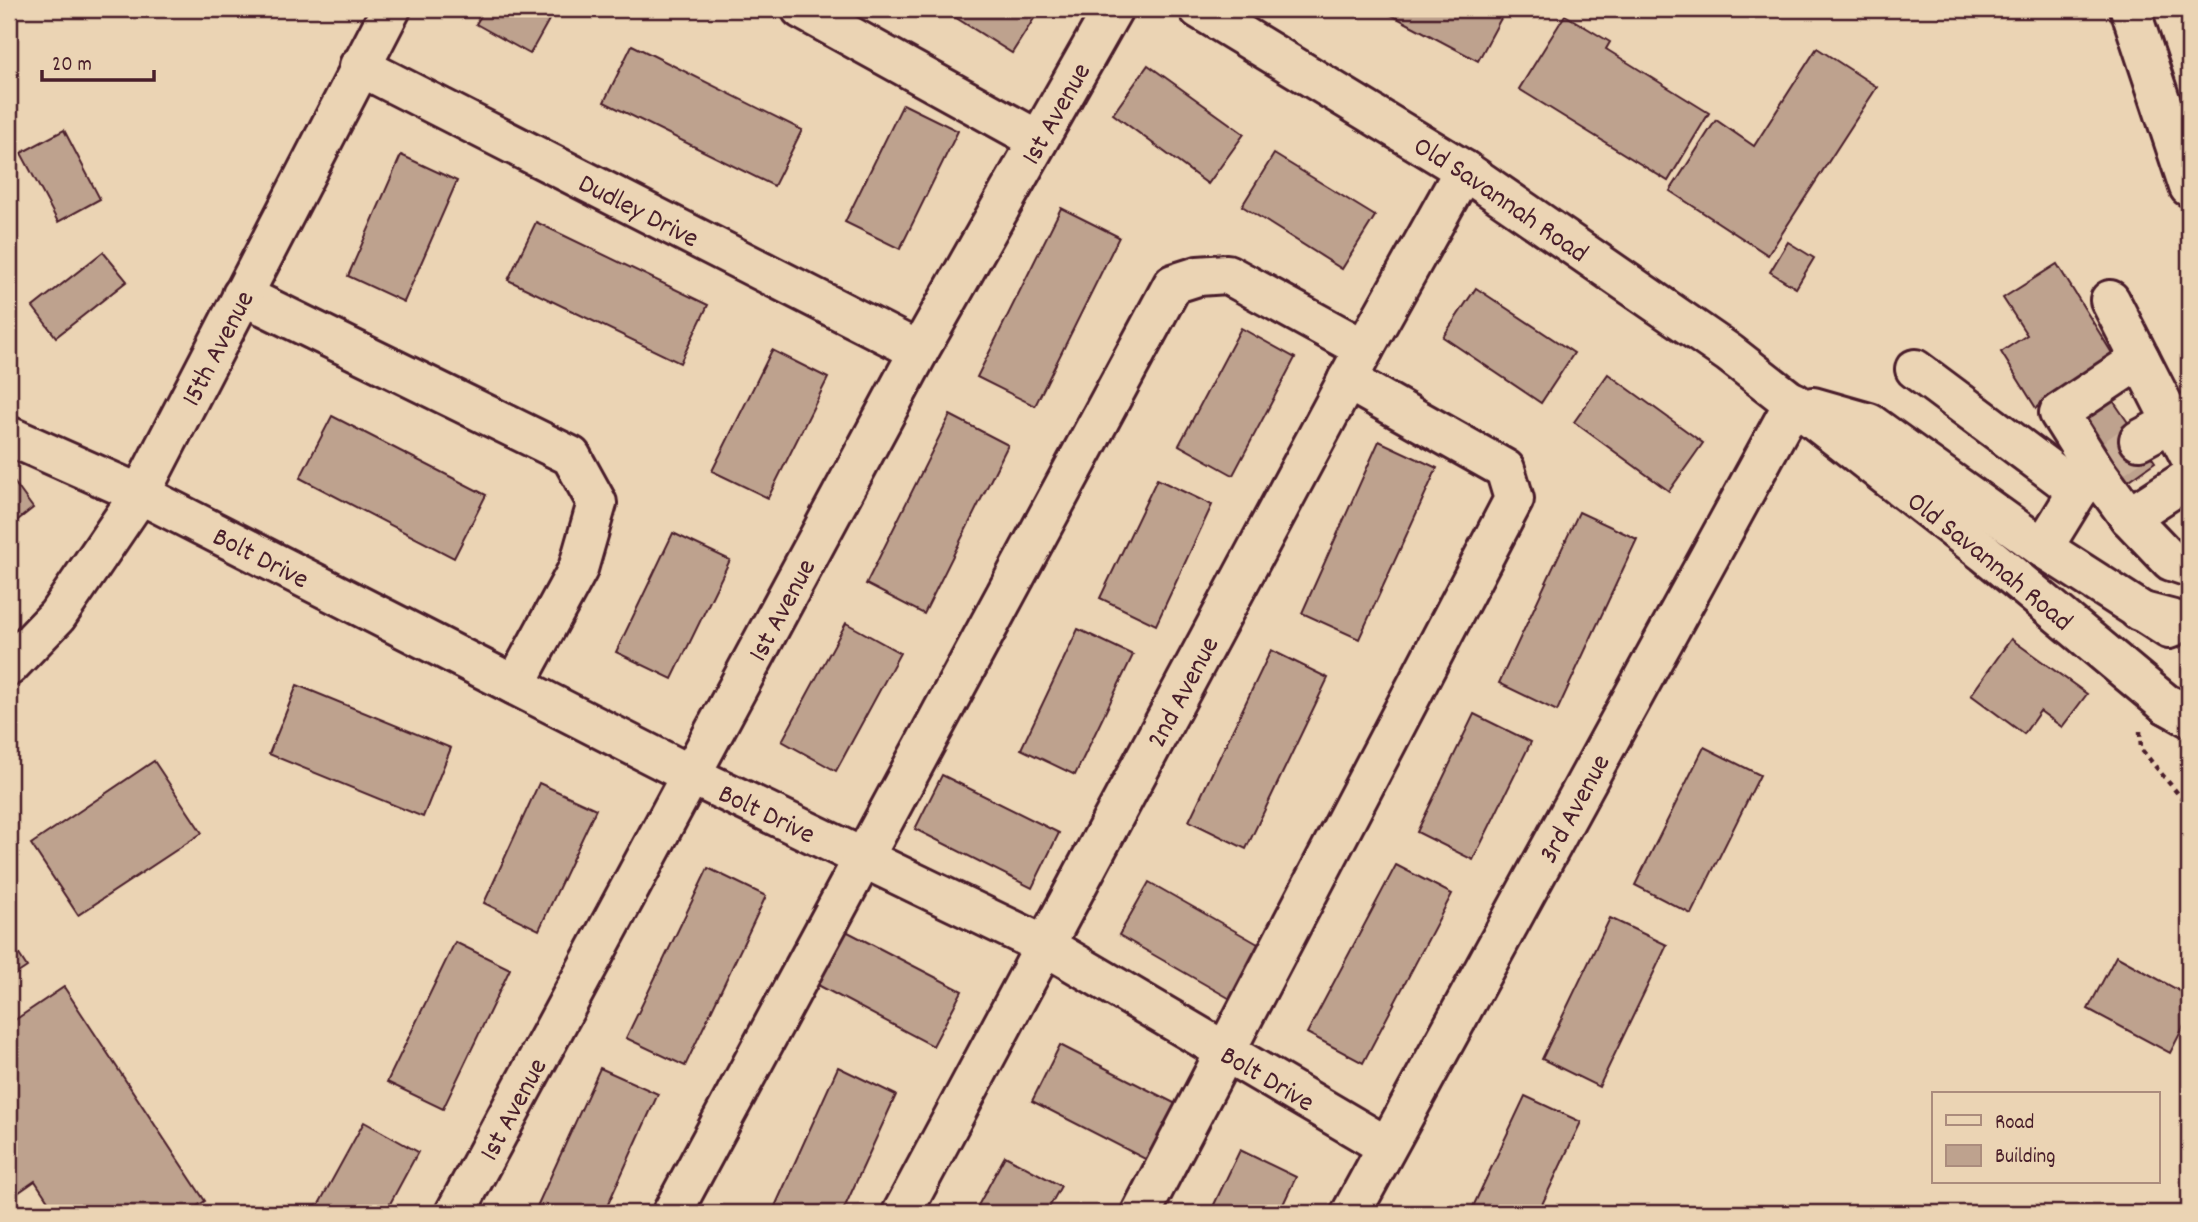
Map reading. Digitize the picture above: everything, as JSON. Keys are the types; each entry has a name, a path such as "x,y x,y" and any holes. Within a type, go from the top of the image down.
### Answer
{"main road":[{"name":"15th Avenue","path":"9,666 57,616 140,494 359,66 391,9"},
{"path":"801,9 1038,140"},
{"name":"1st Avenue","path":"455,1213 693,776 919,351 1113,9"},
{"name":"Old Savannah Road","path":"1199,9 1464,170 1794,401 2171,704"},
{"path":"2130,9 2189,187"},
{"name":"Dudley Drive","path":"359,66 919,351"},
{"name":"2nd Avenue","path":"902,1213 1356,364 1464,170"},
{"path":"672,1213 861,857 1173,284 1198,276 1227,274 1504,469 1514,499 1141,1213"},
{"path":"242,295 571,456 597,503 578,569 515,685"},
{"path":"2110,300 2140,359 2167,425 2189,455"},
{"path":"2140,359 2059,413 2094,475 2129,517 2171,561 2189,567"},
{"path":"1914,369 2094,475"},
{"name":"Old Savannah Road","path":"1794,401 1869,423 2043,548 2139,611 2189,640"},
{"name":"3rd Avenue","path":"1351,1213 1794,401"},
{"name":"Bolt Drive","path":"9,436 140,494 693,776 1044,945 1386,1146"},
{"path":"2043,548 2094,475"},
{"path":"2129,517 2189,478"},
{"path":"2139,611 2189,624"}],"path":[{"path":"2171,704 2141,749 2189,807"}],"building":[{"path":"485,9 555,9 530,54 476,24"},
{"path":"942,9 1040,9 1012,53"},
{"path":"1380,9 1506,9 1478,61"},
{"path":"1565,15 1610,42 1606,49 1709,113 1668,181 1519,89"},
{"path":"632,45 802,130 774,186 604,102"},
{"path":"1817,48 1877,87 1768,255 1670,191 1716,120 1754,146"},
{"path":"1148,65 1244,134 1208,184 1113,114"},
{"path":"903,104 958,131 900,249 845,222"},
{"path":"64,130 100,199 58,222 21,153"},
{"path":"1274,154 1375,216 1342,269 1242,206"},
{"path":"401,155 457,181 404,302 348,276"},
{"path":"1061,208 1119,237 1035,406 977,377"},
{"path":"536,222 708,305 680,363 508,280"},
{"path":"1788,242 1814,258 1796,288 1770,272"},
{"path":"103,252 127,281 56,337 33,307"},
{"path":"2057,264 2115,358 2036,408 2001,352 2027,335 2003,298"},
{"path":"1476,288 1574,353 1541,403 1443,337"},
{"path":"1241,328 1295,358 1233,475 1179,445"},
{"path":"772,350 828,378 768,498 712,471"},
{"path":"1608,374 1703,443 1669,491 1574,422"},
{"path":"2105,389 2155,462 2124,484 2073,411"},
{"path":"950,415 1008,445 924,614 866,584"},
{"path":"332,416 486,495 454,558 300,478"},
{"path":"1379,441 1437,468 1359,639 1302,613"},
{"path":"9,475 33,508 9,527"},
{"path":"1157,479 1212,505 1156,625 1100,598"},
{"path":"1579,512 1637,539 1557,711 1499,683"},
{"path":"673,533 730,560 672,679 616,652"},
{"path":"846,623 900,653 836,771 782,741"},
{"path":"1078,629 1133,655 1075,775 1021,749"},
{"path":"2011,639 2087,694 2062,727 2040,711 2024,734 1971,695"},
{"path":"1271,650 1328,678 1246,849 1189,821"},
{"path":"297,685 451,748 423,817 269,754"},
{"path":"1474,714 1531,742 1473,860 1417,832"},
{"path":"1704,747 1760,775 1691,914 1635,885"},
{"path":"154,761 202,833 78,915 31,844"},
{"path":"942,775 1059,833 1032,888 915,829"},
{"path":"539,783 596,809 539,930 484,903"},
{"path":"1396,865 1452,894 1363,1063 1307,1033"},
{"path":"708,868 766,896 685,1066 626,1038"},
{"path":"1149,882 1265,948 1234,1001 1119,935"},
{"path":"1610,918 1667,945 1599,1087 1542,1059"},
{"path":"844,930 962,991 933,1046 816,984"},
{"path":"9,939 27,967 9,979"},
{"path":"455,942 510,969 443,1109 387,1082"},
{"path":"2116,956 2189,996 2189,1016 2170,1053 2088,1009"},
{"path":"64,987 205,1201 186,1213 56,1213 35,1181 9,1199 9,1024"},
{"path":"1060,1045 1180,1106 1151,1162 1032,1101"},
{"path":"838,1067 896,1095 842,1213 772,1213"},
{"path":"600,1068 658,1094 604,1213 534,1213"},
{"path":"1525,1096 1581,1122 1538,1213 1470,1213"},
{"path":"364,1122 418,1152 385,1213 314,1213"},
{"path":"1240,1150 1296,1177 1279,1213 1210,1213"},
{"path":"1005,1156 1061,1186 1046,1213 974,1213"}],"tunnel":[{"path":"2108,462 2139,440"}]}
